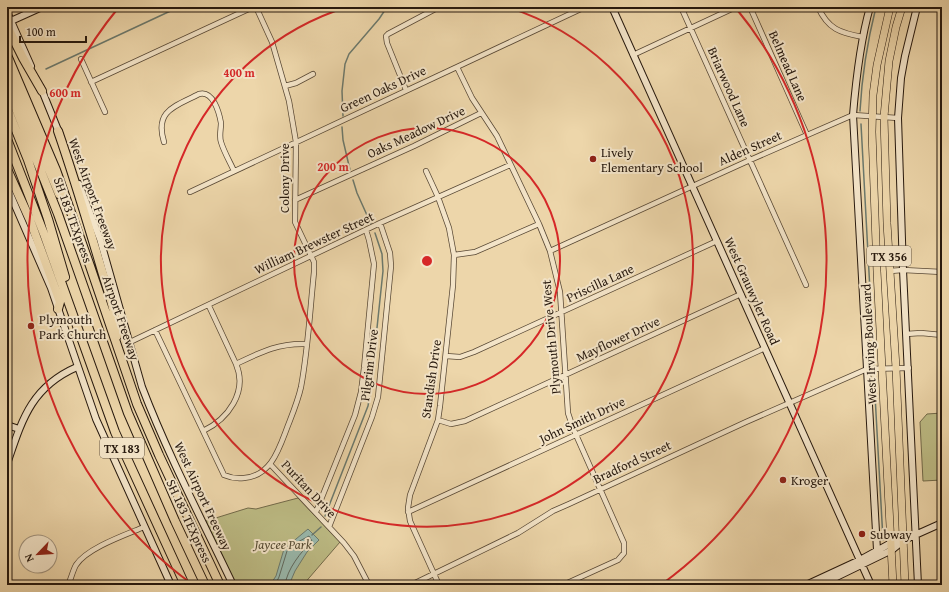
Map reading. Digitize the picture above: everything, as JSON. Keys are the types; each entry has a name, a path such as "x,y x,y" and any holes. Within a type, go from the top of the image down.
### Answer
{"highway":[{"path":"9,24 23,58 42,91"},
{"name":"Airport Freeway","path":"7,54 56,170 137,404 148,431 220,585"},
{"path":"7,74 53,178 79,248 90,266"},
{"name":"SH 183 TEXpress","path":"7,86 66,234 128,413 174,520 205,585"},
{"name":"SH 183 TEXpress","path":"7,96 52,210 122,409 171,524 199,585"},
{"path":"7,108 28,160 48,219 63,271 71,307"},
{"path":"58,131 83,206 106,284 117,327 117,345"},
{"name":"TX 183","path":"7,139 71,307 115,432 185,585"},
{"path":"7,153 18,178 25,187"},
{"path":"7,169 30,220 60,302 58,309"}],"main road":[{"path":"7,12 9,24 42,7"},
{"name":"West Grauwyler Road","path":"612,7 871,585"},
{"name":"West Irving Boulevard","path":"870,7 857,74 853,116 877,550"},
{"name":"West Irving Boulevard","path":"890,7 878,55 872,117 877,271 893,585"},
{"name":"West Irving Boulevard","path":"902,7 889,61 884,117 887,223 896,368 906,585"},
{"path":"917,7 901,78 898,118 903,270 909,368 918,585"},
{"name":"West Airport Freeway","path":"42,91 100,239 128,343 150,409 233,585"},
{"path":"7,187 41,263 96,419 171,585"},
{"path":"7,464 19,429 29,407 45,388 64,374 77,367"},
{"path":"7,425 19,429"},
{"path":"820,585 904,540 942,523"},
{"path":"806,585 861,562 877,550 891,547"}],"street":[{"path":"91,82 253,7"},
{"name":"Colony Drive","path":"256,7 272,42 284,86 296,142 295,222 314,262 303,374 298,397 277,453 270,464"},
{"path":"406,90 387,43 386,36 440,7"},
{"name":"Green Oaks Drive","path":"190,192 585,7"},
{"name":"Briarwood Lane","path":"682,7 806,285"},
{"path":"633,54 736,7"},
{"name":"Belmead Lane","path":"750,7 807,134"},
{"path":"818,7 826,21 837,30 845,34 863,37"},
{"path":"81,59 105,112"},
{"name":"Plymouth Drive West","path":"457,66 481,113 497,136 539,224 550,251 558,281 568,413 576,435 625,546 624,553 618,560 563,585"},
{"path":"284,86 296,83 313,74"},
{"path":"164,142 161,126 169,110 199,94 208,94 219,115 221,142 234,171"},
{"name":"Oaks Meadow Drive","path":"295,200 414,146 481,113"},
{"name":"Alden Street","path":"550,251 807,134 853,116 898,118"},
{"name":"William Brewster Street","path":"128,343 209,306 366,230 510,164"},
{"name":"Standish Drive","path":"426,171 438,197 449,228 454,255 453,285 438,420 410,495 408,512 410,521 439,585"},
{"name":"Pilgrim Drive","path":"329,527 372,417 378,397 391,266 388,247 380,224"},
{"path":"454,255 475,252 539,224"},
{"name":"Pilgrim Drive","path":"316,512 355,415 361,392 374,264 371,246 366,230"},
{"name":"Priscilla Lane","path":"446,356 464,356 717,241"},
{"path":"890,271 903,270 942,272"},
{"name":"Mayflower Drive","path":"438,420 451,424 465,421 741,294"},
{"path":"203,431 222,419 233,403 240,380 236,364 209,306"},
{"name":"Puritan Drive","path":"155,330 224,475 234,479 251,478 260,474 270,464 316,512 354,556 369,585"},
{"path":"906,334 921,333 942,335"},
{"path":"236,364 275,347 291,344 306,344"},
{"name":"John Smith Drive","path":"408,512 765,348"},
{"path":"867,369 909,368"},
{"name":"Bradford Street","path":"411,585 518,533 553,512 600,489 867,369"},
{"path":"68,585 76,565 85,556 94,550 144,527"}],"green space":[{"path":"942,413 942,480 923,481 920,422 927,414"},
{"name":"Jaycee Park","path":"298,498 340,542 303,585 236,585 206,521 248,508 256,509"}],"water":[{"path":"308,529 319,540 307,552 295,571 289,585 270,585 276,576 284,549"}],"waterway":[{"path":"46,69 179,7"},
{"path":"343,116 342,91 345,64 349,54 379,19 387,7"},
{"path":"860,111 865,59 876,7"},
{"path":"861,124 874,365"},
{"path":"342,127 343,140 350,170"},
{"path":"353,180 357,193 371,224"},
{"path":"325,516 368,406 383,271 382,254 375,233"},
{"path":"874,377 883,540"},
{"path":"312,535 321,527"}],"place":[{"name":"Lively Elementary School","path":"593,159"},
{"name":"Plymouth Park Church","path":"31,326"},
{"name":"Kroger","path":"783,480"},
{"name":"Subway","path":"862,534"}]}
